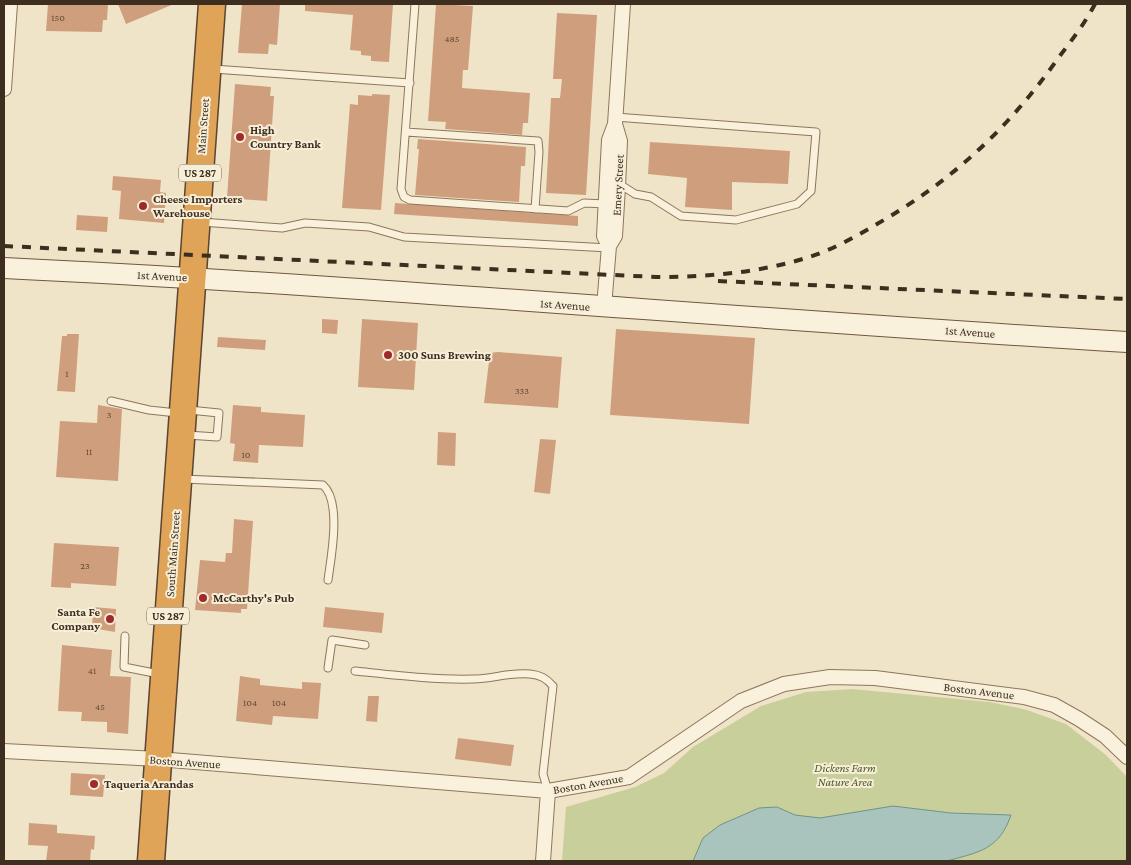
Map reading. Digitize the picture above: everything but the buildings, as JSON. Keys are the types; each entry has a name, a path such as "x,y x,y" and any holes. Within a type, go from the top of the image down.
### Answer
{"highway":[{"name":"Main Street","path":"193,277 212,4"},
{"name":"South Main Street","path":"151,861 193,277"}],"street":[{"path":"4,89 10,4"},
{"name":"Emery Street","path":"609,247 604,236 609,140 615,121 623,4"},
{"name":"Emery Street","path":"604,307 609,247 615,236 618,187 620,141 615,121"},
{"name":"1st Avenue","path":"4,268 193,277 1127,342"},
{"name":"Boston Avenue","path":"4,752 158,759 548,791 629,777 741,701 784,684 830,677 875,678 1024,697 1054,705 1105,736 1127,757"},
{"path":"543,861 548,791"}],"lane":[{"path":"415,4 401,189 404,197 410,200 568,211 584,203 606,204"},
{"path":"207,69 410,83"},
{"path":"615,121 816,132 811,191 797,204 736,220 681,216 651,197 635,194 624,187 618,187"},
{"path":"406,132 538,141 535,209"},
{"path":"196,222 282,228 305,224 369,227 404,237 609,247"},
{"path":"112,401 183,419 217,437 219,413 183,419"},
{"path":"178,478 323,485 328,490 330,496 335,530 328,580"},
{"path":"125,636 124,667 164,676"},
{"path":"328,668 332,640 364,645"},
{"path":"355,671 428,678 475,679 503,674 530,674 546,678 553,686 543,774 548,791"}],"green space":[{"name":"Dickens Farm Nature Area","path":"852,689 990,702 1027,710 1066,724 1106,755 1127,777 1127,861 562,861 566,807 635,787 664,773 693,747 761,706 806,692"}],"water":[{"path":"893,806 951,813 1011,815 1006,827 994,843 978,852 947,861 693,861 703,838 720,825 759,808 777,807 795,815 820,818"}],"railway":[{"path":"4,246 656,277 713,275 750,271 788,263 815,255 851,239 930,190 954,171 999,130 1020,107 1073,38 1095,4"},
{"path":"718,281 1127,299"}],"place":[{"name":"High Country Bank","path":"240,137"},
{"name":"Cheese Importers Warehouse","path":"143,206"},
{"name":"300 Suns Brewing","path":"388,355"},
{"name":"McCarthy's Pub","path":"203,598"},
{"name":"Santa Fe Company","path":"110,619"},
{"name":"Taqueria Arandas","path":"94,784"}]}
